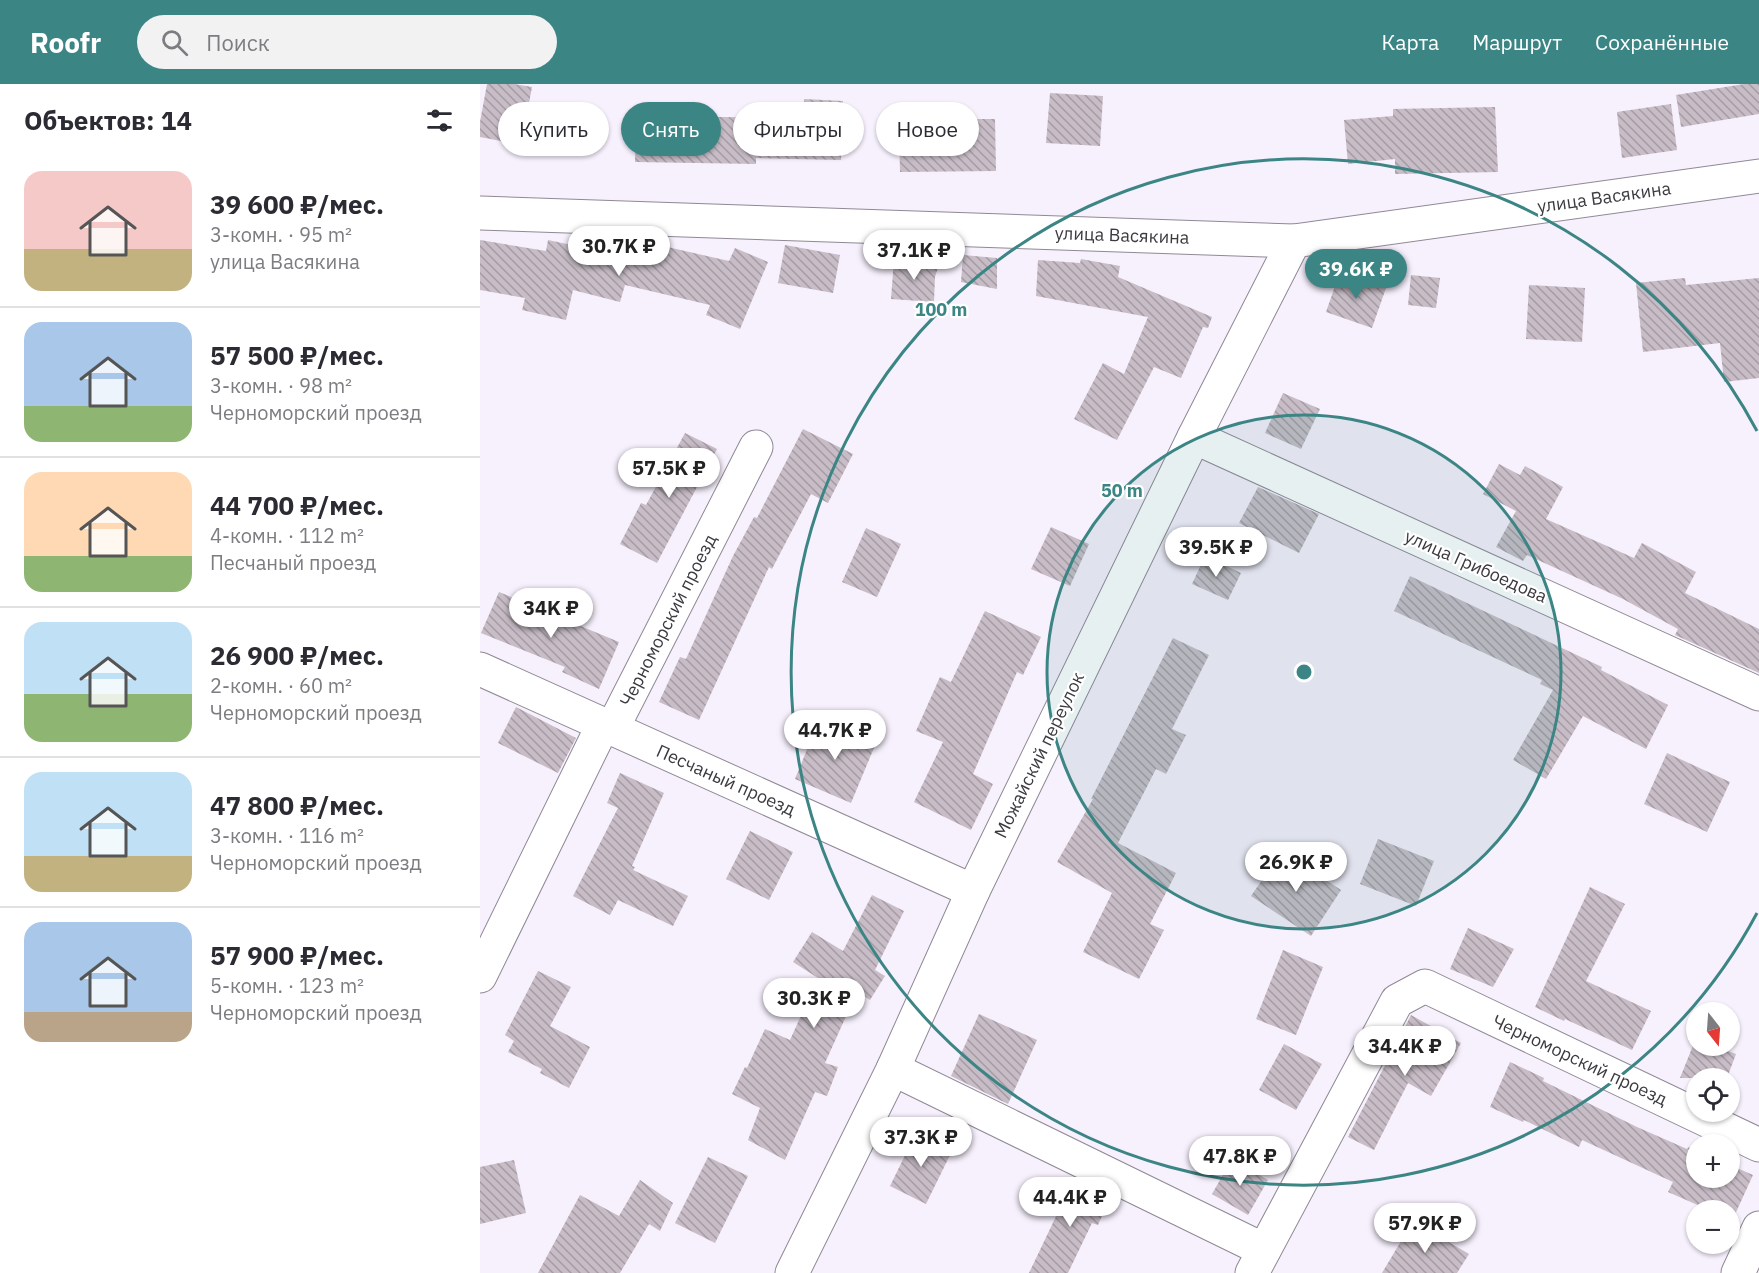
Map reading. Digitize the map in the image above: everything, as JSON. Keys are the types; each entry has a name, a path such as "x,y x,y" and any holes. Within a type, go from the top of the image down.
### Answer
{"street":[{"name":"улица Васякина","path":"480,213 1294,241 1759,176"},
{"name":"Можайский переулок","path":"792,1273 893,1069 973,891 1194,437 1294,241"},
{"name":"улица Грибоедова","path":"1194,437 1759,694"},
{"name":"Черноморский проезд","path":"480,976 756,447"},
{"name":"Песчаный проезд","path":"480,669 973,891"},
{"name":"Черноморский проезд","path":"893,1069 1258,1262 1396,1001 1425,986 1759,1145"},
{"path":"1738,1273 1759,1228"}],"building":[{"path":"487,84 532,87 529,102 498,102 498,141 480,137 480,122"},
{"path":"1744,84 1759,84 1759,114 1681,127 1676,95"},
{"path":"1050,93 1103,96 1100,146 1046,143"},
{"path":"804,99 843,101 843,102 804,102"},
{"path":"1671,104 1677,150 1622,158 1617,112"},
{"path":"1495,107 1498,172 1395,174 1395,159 1348,164 1344,120 1393,116 1393,109"},
{"path":"721,117 733,117 733,156 841,156 841,160 756,158 756,164 635,162 635,156 721,156"},
{"path":"979,119 995,119 996,171 900,172 900,156 979,156"},
{"path":"480,240 546,251 548,240 595,250 596,244 660,260 663,246 729,261 735,248 768,262 740,329 706,315 710,305 625,285 620,302 573,290 566,320 522,310 525,298 480,290"},
{"path":"785,245 840,255 833,293 778,283"},
{"path":"963,255 997,258 997,289 961,282"},
{"path":"1081,259 1120,266 1118,277 1212,317 1208,328 1203,327 1181,378 1154,367 1117,440 1074,419 1103,363 1124,374 1148,317 1036,296 1038,260 1080,263"},
{"path":"894,260 939,264 935,277 934,302 891,299"},
{"path":"1340,272 1386,288 1372,328 1326,312"},
{"path":"1411,275 1440,278 1436,308 1408,305"},
{"path":"1685,278 1686,285 1759,278 1759,378 1724,382 1720,343 1643,352 1636,283"},
{"path":"1529,285 1585,288 1582,342 1526,339"},
{"path":"1283,393 1320,409 1301,449 1265,433"},
{"path":"803,429 853,454 828,503 811,494 772,569 769,567 699,720 659,702 680,657 686,659 733,556 754,517 757,518"},
{"path":"685,433 717,449 657,563 620,544 641,503 646,505"},
{"path":"1499,464 1520,475 1525,466 1563,487 1546,519 1634,558 1642,543 1696,572 1685,593 1759,629 1759,673 1675,635 1678,629 1623,599 1527,555 1523,561 1496,547 1516,511 1483,494"},
{"path":"1258,487 1319,514 1299,553 1239,523"},
{"path":"1051,527 1089,544 1070,586 1031,569"},
{"path":"866,528 901,544 877,597 842,582"},
{"path":"1205,556 1241,573 1228,600 1192,584"},
{"path":"1410,576 1602,667 1601,670 1668,705 1646,749 1583,716 1546,779 1513,760 1553,690 1540,684 1542,680 1394,611"},
{"path":"499,592 619,642 599,689 562,672 565,667 481,633"},
{"path":"985,611 1041,637 1023,675 1017,672 973,774 993,784 971,830 914,802 943,742 916,731 940,677 951,682"},
{"path":"1173,638 1209,655 1172,729 1186,735 1166,774 1156,769 1118,843 1176,873 1150,924 1164,930 1139,979 1083,952 1112,893 1057,862 1093,799 1091,799"},
{"path":"516,707 576,738 558,773 498,743"},
{"path":"819,720 876,743 851,803 795,779"},
{"path":"1667,753 1730,782 1707,832 1644,804"},
{"path":"620,773 664,793 632,866 635,867 633,870 688,896 673,926 618,900 610,915 573,896 618,808 607,803"},
{"path":"750,831 793,852 769,900 726,879"},
{"path":"1378,839 1434,861 1416,906 1360,884"},
{"path":"1282,851 1341,890 1311,936 1251,896"},
{"path":"1590,887 1625,904 1586,981 1651,1011 1632,1050 1535,1007"},
{"path":"872,895 904,911 875,970 885,976 870,1000 857,992 825,1063 838,1067 827,1096 815,1092 785,1160 748,1140 760,1108 732,1094 765,1029 790,1040 818,978 793,962 812,932 843,951"},
{"path":"1468,928 1514,949 1493,987 1450,969"},
{"path":"1283,950 1323,967 1296,1035 1256,1019"},
{"path":"538,971 571,987 550,1026 590,1047 569,1088 540,1073 542,1069 508,1052 514,1041 505,1035"},
{"path":"979,1014 1037,1040 1008,1104 951,1076"},
{"path":"1411,1015 1461,1043 1431,1096 1408,1083 1374,1150 1348,1137"},
{"path":"1284,1044 1322,1064 1296,1110 1259,1090"},
{"path":"1689,1056 1735,1056 1731,1068 1686,1068 1686,1078 1680,1078"},
{"path":"1510,1062 1544,1078 1543,1081 1686,1149 1686,1188 1740,1188 1740,1169 1753,1175 1740,1203 1740,1200 1686,1200 1668,1192 1673,1182 1582,1140 1579,1147 1524,1120 1523,1122 1490,1107"},
{"path":"916,1133 952,1151 926,1204 890,1186"},
{"path":"708,1157 748,1176 715,1243 675,1223"},
{"path":"1232,1159 1268,1180 1248,1215 1212,1194"},
{"path":"514,1160 526,1213 480,1224 480,1167"},
{"path":"640,1180 673,1203 660,1231 649,1224 620,1273 538,1273 580,1195 619,1216"},
{"path":"1068,1180 1110,1198 1098,1225 1092,1223 1068,1273 1029,1273 1060,1208 1056,1207"},
{"path":"1413,1221 1469,1254 1457,1273 1382,1273"}]}
